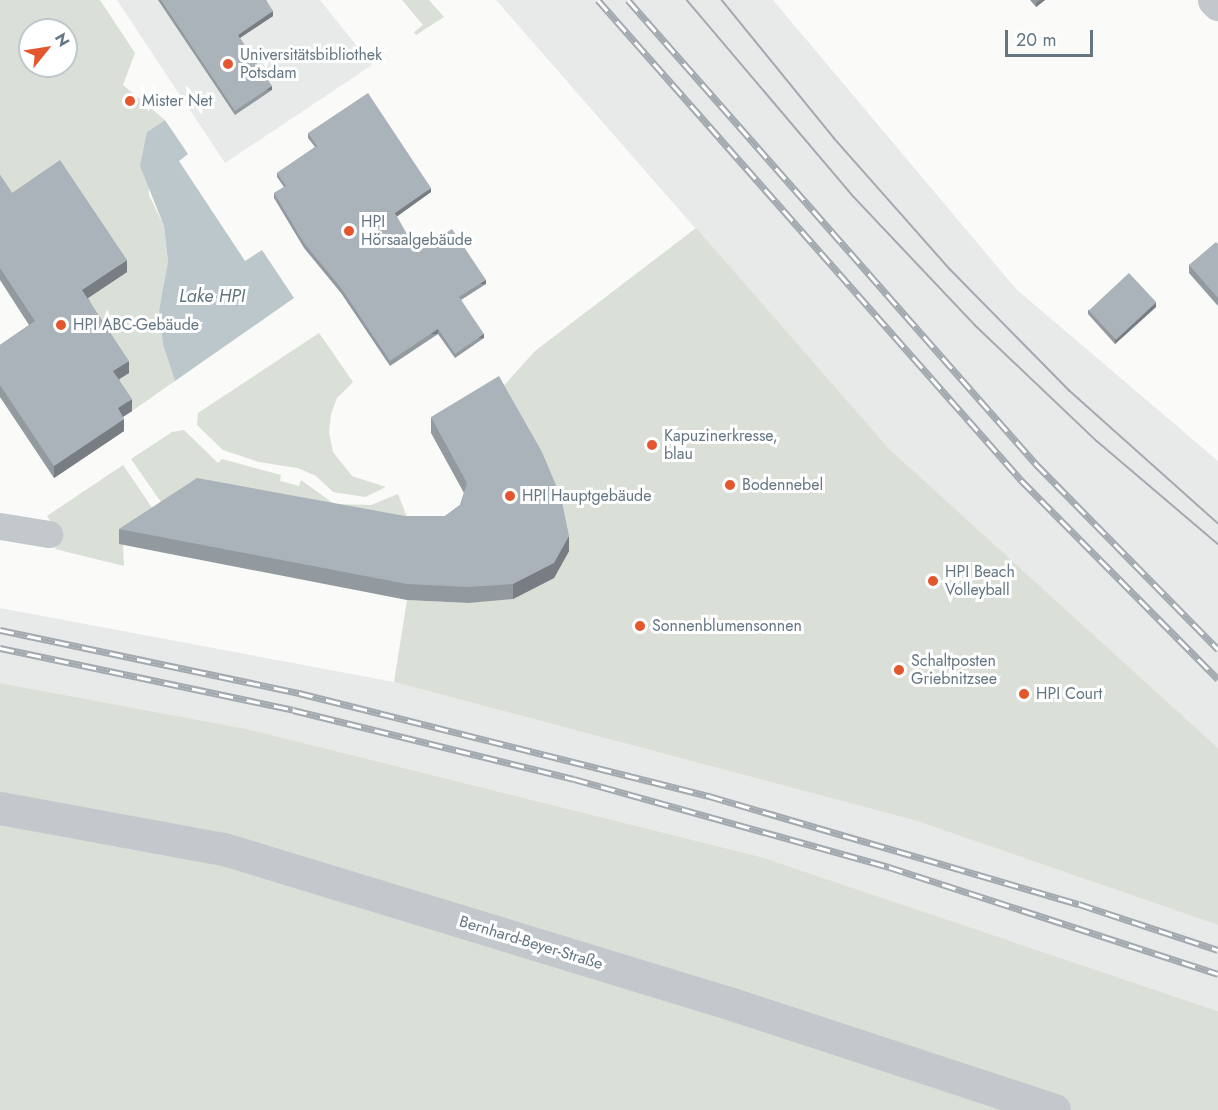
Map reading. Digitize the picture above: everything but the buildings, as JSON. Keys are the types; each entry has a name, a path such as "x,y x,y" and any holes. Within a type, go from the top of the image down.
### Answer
{"street":[{"path":"1214,0 1218,4"},
{"path":"0,526 49,534"},
{"name":"Bernhard-Beyer-Straße","path":"0,808 224,849 732,1004 1054,1110"}],"shaded area":[{"path":"0,0 100,0 135,53 123,85 165,120 147,132 149,195 164,226 168,261 159,310 163,345 175,381 132,411 113,383 129,372 100,330 0,213"},
{"path":"117,0 320,0 372,65 225,163"},
{"path":"402,0 429,0 444,17 416,35 414,32 423,25"},
{"path":"496,0 773,0 1016,289 1218,461 1218,748 888,449"},
{"path":"696,228 889,449 1218,748 1218,925 917,821 394,682 407,600 468,603 499,391 535,351"},
{"path":"319,333 353,382 337,398 331,414 329,432 333,452 352,476 386,487 365,497 333,492 316,476 298,468 259,462 223,450 197,425 198,413"},
{"path":"184,430 218,463 222,459 281,475 280,481 299,486 301,480 334,504 371,505 398,494 410,525 168,512 131,459 172,432"},
{"path":"123,465 159,518 123,542 124,566 55,549 58,533 47,516"},
{"path":"0,608 394,682 917,821 1218,925 1218,1011 761,857 247,729 0,683"},
{"path":"0,683 247,729 761,857 1218,1011 1218,1110 0,1110"}],"water":[{"name":"Lake HPI","path":"165,120 188,154 179,161 245,261 262,250 294,298 175,381 163,345 159,310 168,261 164,226 140,166 147,132"}],"tram line":[{"path":"687,0 854,197 975,325 1097,441 1218,544"},
{"path":"722,0 834,138 950,269 1069,390 1218,523"}],"railway":[{"path":"598,0 1021,480 1218,679"},
{"path":"628,0 1036,464 1218,649"},
{"path":"0,630 299,693 709,796 1079,904 1218,950"},
{"path":"0,648 293,710 574,779 889,867 1218,974"}],"place":[{"name":"Universitätsbibliothek Potsdam","path":"228,64"},
{"name":"Mister Net","path":"130,101"},
{"name":"HPI Hörsaalgebäude","path":"349,231"},
{"name":"HPI ABC-Gebäude","path":"61,325"},
{"name":"Kapuzinerkresse, blau","path":"652,445"},
{"name":"Bodennebel","path":"730,485"},
{"name":"HPI Hauptgebäude","path":"510,496"},
{"name":"HPI Beach Volleyball","path":"933,581"},
{"name":"Sonnenblumensonnen","path":"640,626"},
{"name":"Schaltposten Griebnitzsee","path":"899,670"},
{"name":"HPI Court","path":"1024,694"}]}
